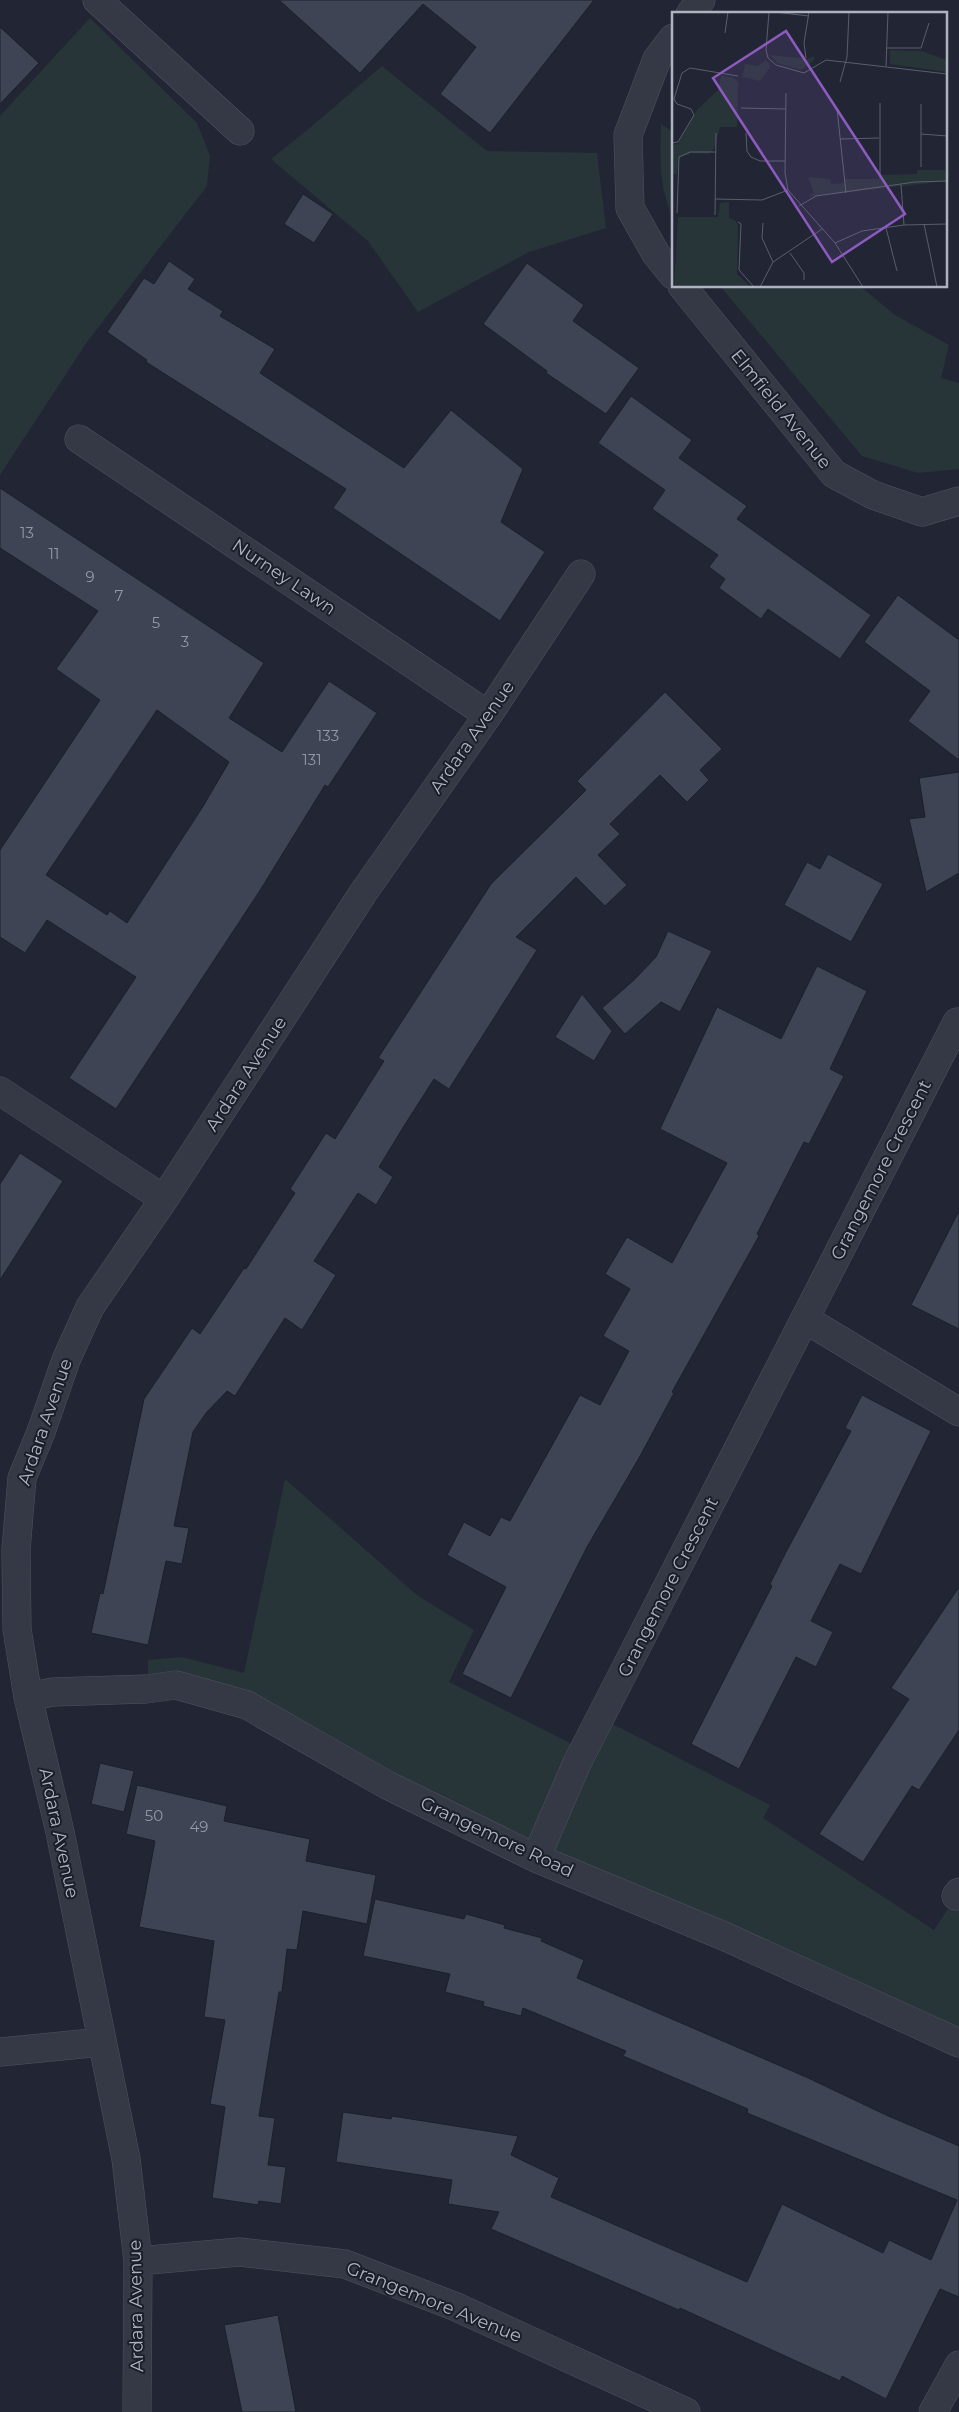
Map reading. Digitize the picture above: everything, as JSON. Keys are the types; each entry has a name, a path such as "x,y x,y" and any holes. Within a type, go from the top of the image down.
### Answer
{"street":[{"path":"97,0 240,131"},
{"path":"691,12 700,0"},
{"path":"672,39 657,59 628,135 630,208 656,254 672,274"},
{"name":"Elmfield Avenue","path":"684,288 834,474 873,496 922,512 959,501"},
{"name":"Nurney Lawn","path":"79,439 488,715"},
{"name":"Ardara Avenue","path":"137,2412 138,2261 126,2159 60,1832 28,1697 17,1629 16,1550 11,1477 41,1432 66,1360 90,1307 164,1199 363,893 488,715 581,574"},
{"name":"Grangemore Crescent","path":"536,1858 577,1763 957,1022"},
{"path":"0,1091 164,1199"},
{"path":"805,1319 959,1412"},
{"name":"Grangemore Road","path":"28,1697 53,1692 176,1685 247,1705 387,1785 536,1858 726,1937 959,2043"},
{"path":"0,2052 102,2042"},
{"name":"Grangemore Avenue","path":"138,2261 239,2252 345,2264 454,2306 686,2412"},
{"path":"933,2412 959,2366"}],"shaded area":[{"path":"90,18 197,123 210,156 207,186 87,342 0,475 0,116"},
{"path":"382,66 487,151 597,153 606,228 529,252 418,312 368,241 271,159"},
{"path":"661,124 672,131 672,216 665,195 661,161"},
{"path":"722,288 862,288 895,315 949,345 941,378 959,383 959,469 918,473 862,456"},
{"path":"285,1479 418,1596 474,1630 449,1682 584,1750 601,1718 770,1805 763,1818 934,1930 959,1892 959,2042 726,1936 248,1705 148,1686 148,1660 182,1657 244,1673"}],"building":[{"path":"279,0 594,0 490,133 440,94 476,47 423,4 360,73"},
{"path":"0,27 39,63 0,104"},
{"path":"303,194 333,214 314,243 284,224"},
{"path":"169,261 195,279 188,289 223,311 220,316 275,349 260,373 404,468 451,410 523,469 501,522 545,552 500,621 333,508 346,489 146,362 147,360 107,332 144,278 154,284"},
{"path":"527,263 584,305 573,321 639,368 606,414 546,373 547,371 483,324"},
{"path":"631,396 692,440 679,458 747,506 737,519 871,615 840,659 768,609 761,619 719,588 725,579 709,567 718,555 652,509 665,490 598,443"},
{"path":"0,488 264,663 229,718 282,752 329,681 377,713 328,787 325,785 259,892 116,1109 69,1078 136,977 47,920 25,953 0,937 0,850 100,700 56,669 98,611 0,548","holes":["157,710 229,762 202,808 127,923 110,911 107,915 46,875"]},
{"path":"898,595 959,640 959,760 908,721 930,691 864,642"},
{"path":"665,692 722,749 700,770 709,780 687,802 660,775 610,824 620,834 598,855 627,885 605,906 576,877 516,937 537,950 449,1089 434,1079 404,1126 379,1167 393,1177 376,1205 358,1193 314,1261 336,1275 302,1330 285,1318 235,1396 227,1391 206,1413 193,1432 174,1526 189,1528 182,1564 166,1561 148,1645 91,1633 100,1593 103,1594 144,1399 192,1328 200,1334 244,1268 246,1269 295,1193 290,1189 326,1133 335,1139 384,1061 378,1058 491,884 586,790 577,781"},
{"path":"959,772 959,873 926,892 909,819 925,817 919,778"},
{"path":"828,854 883,884 851,942 784,905 807,862 820,869"},
{"path":"668,931 712,951 680,1012 661,1002 625,1034 602,1008 634,980 656,957"},
{"path":"817,966 867,991 830,1069 844,1076 809,1144 804,1142 757,1234 759,1236 672,1392 674,1393 639,1458 587,1547 511,1698 462,1674 506,1587 447,1555 464,1522 490,1536 501,1517 510,1521 580,1395 600,1405 629,1351 603,1336 630,1289 605,1274 627,1237 672,1263 727,1163 660,1129 717,1007 781,1039"},
{"path":"582,994 612,1031 594,1061 555,1037"},
{"path":"20,1153 63,1181 0,1280 0,1184"},
{"path":"959,1211 959,1329 911,1305"},
{"path":"862,1395 931,1431 861,1574 840,1564 811,1621 833,1632 816,1667 796,1657 739,1769 691,1744 772,1586 770,1584 786,1552 851,1431 845,1428"},
{"path":"959,1587 959,1730 919,1790 912,1786 863,1862 819,1834 909,1699 891,1688"},
{"path":"100,1763 134,1771 124,1812 91,1804"},
{"path":"137,1785 227,1806 224,1821 310,1839 306,1861 376,1875 367,1924 303,1911 297,1950 287,1949 282,1992 279,1992 259,2116 275,2118 268,2165 286,2167 281,2204 259,2201 258,2205 212,2198 225,2107 210,2104 225,2020 204,2017 214,1941 139,1927 155,1841 126,1834"},
{"path":"375,1899 464,1919 466,1914 505,1925 504,1928 542,1938 541,1941 584,1960 577,1978 806,2077 886,2115 959,2146 959,2297 940,2289 886,2399 842,2376 840,2381 680,2308 679,2310 491,2229 499,2212 448,2204 452,2180 336,2162 343,2112 391,2119 392,2116 518,2136 511,2155 559,2178 551,2197 747,2282 782,2204 883,2253 889,2240 931,2260 957,2200 747,2113 748,2109 623,2056 626,2051 523,2008 521,2016 483,2006 484,2002 445,1992 450,1974 363,1956"},
{"path":"278,2315 296,2412 242,2412 224,2325"}]}
